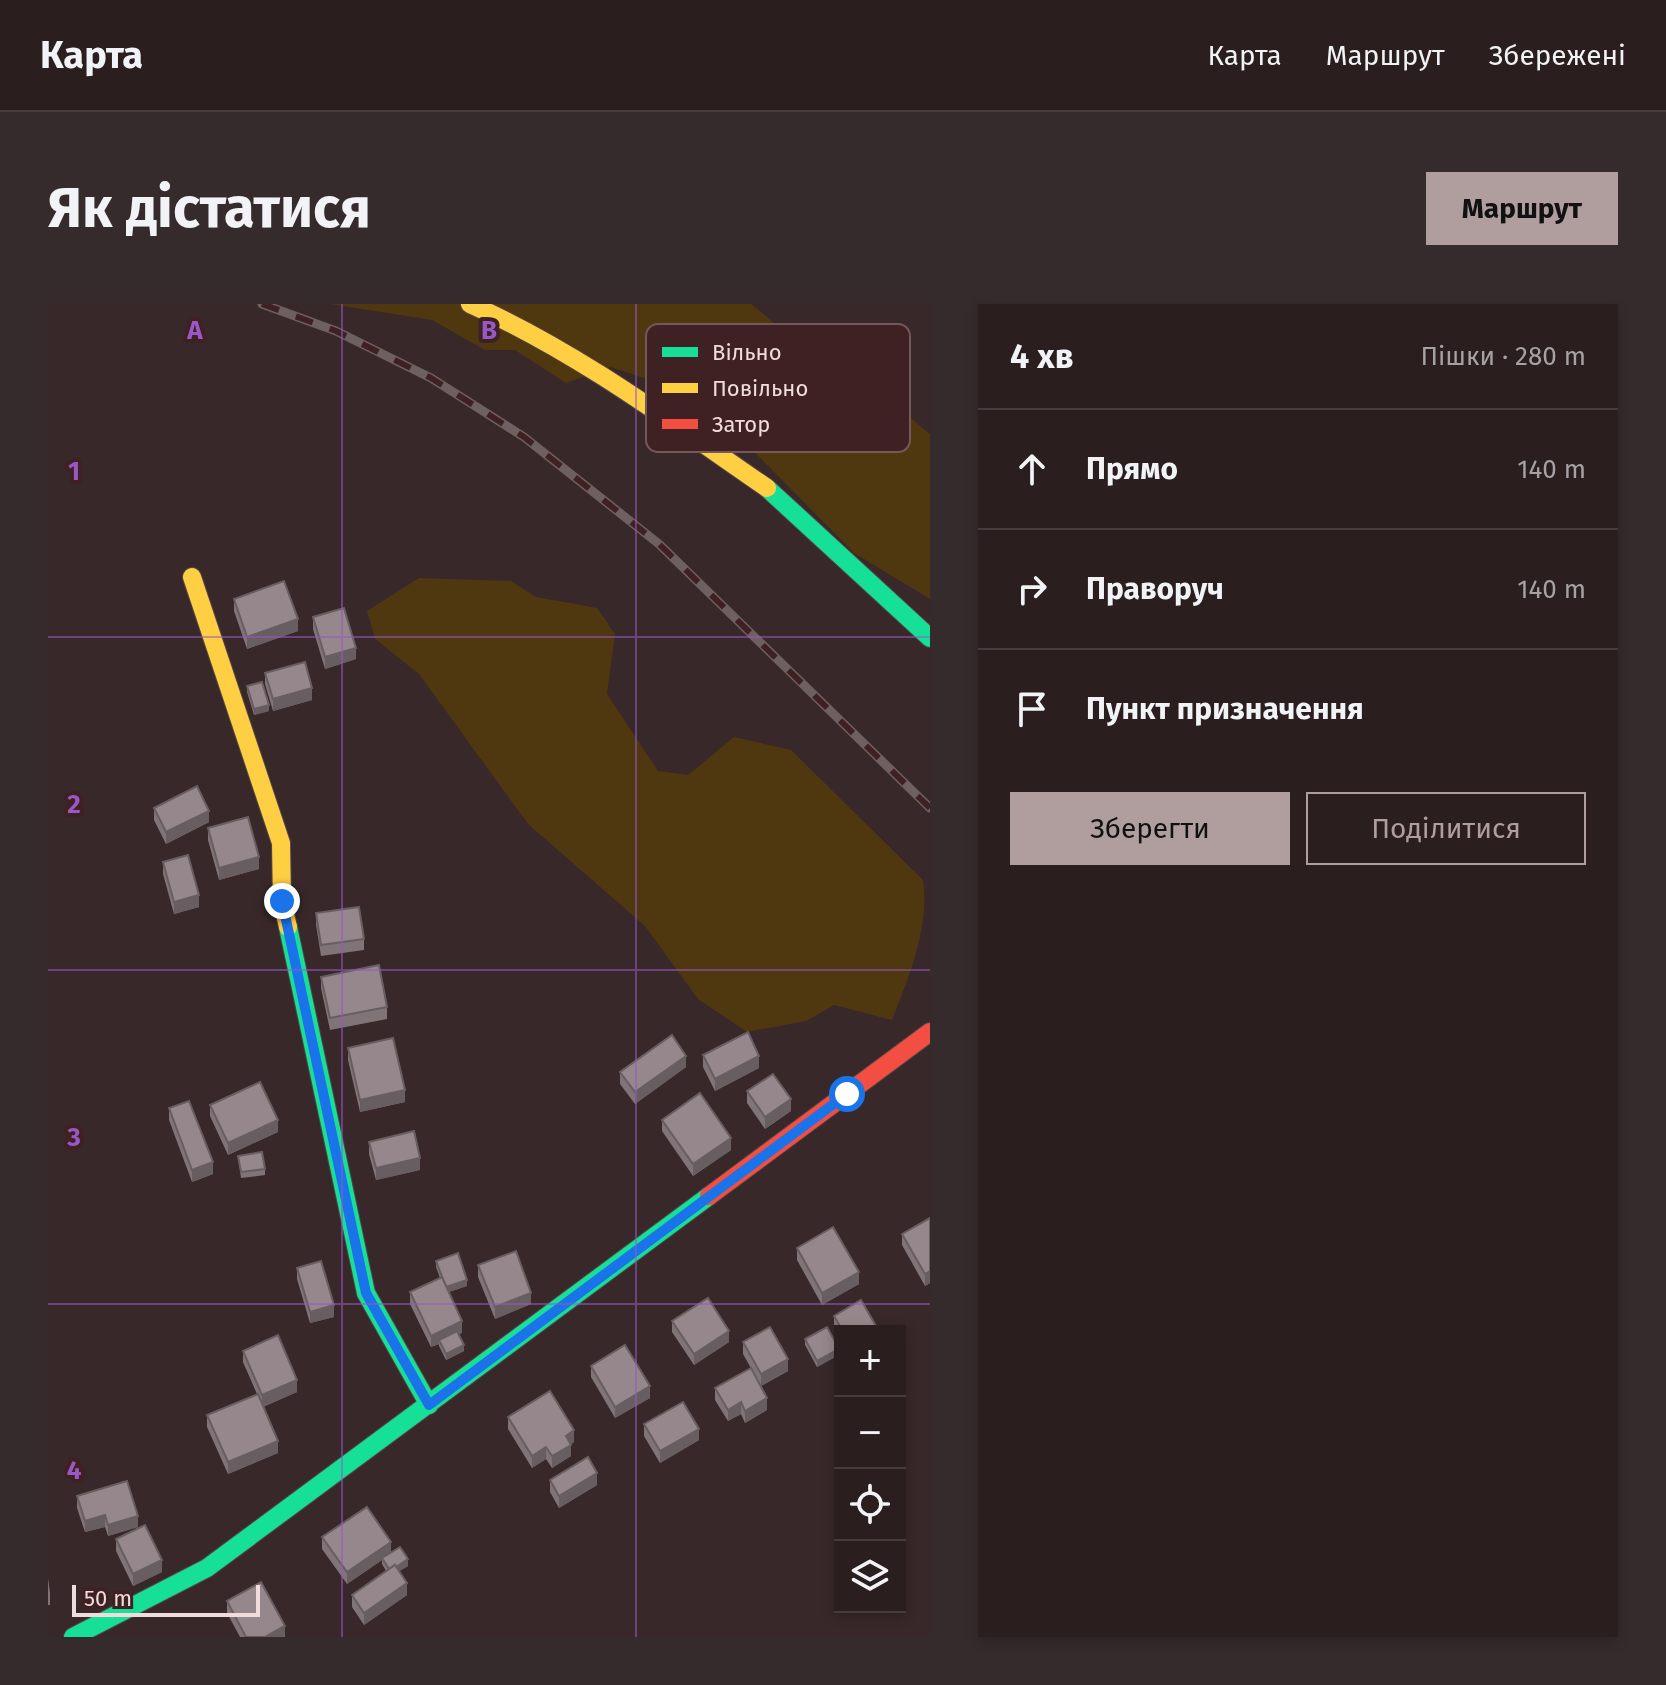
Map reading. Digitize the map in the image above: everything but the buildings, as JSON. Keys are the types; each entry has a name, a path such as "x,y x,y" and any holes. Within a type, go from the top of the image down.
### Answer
{"street":[{"path":"470,304 513,323 646,405"},
{"path":"715,452 776,494 930,638"},
{"path":"192,577 281,843 282,901 366,1293 429,1405"},
{"path":"73,1637 207,1568 930,1032"}],"shaded area":[{"path":"330,304 751,304 775,324 646,324 646,379 611,367 566,383 515,350 485,350 432,320"},
{"path":"910,417 930,434 930,599 854,553 754,452 910,452"},
{"path":"419,578 511,581 536,597 597,608 615,634 607,694 658,771 688,775 734,737 791,750 923,880 921,933 892,1020 834,1005 806,1021 747,1032 698,999 645,926 528,824 419,674 375,639 367,611"}],"railway":[{"path":"262,304 336,331 431,378 524,437 659,544 930,808"}],"traffic: fast":[{"path":"767,488 930,638"},
{"path":"288,927 366,1293 429,1405"},
{"path":"73,1637 207,1568 709,1196"}],"traffic: slow":[{"path":"470,304 548,343 646,405"},
{"path":"715,452 767,488"},
{"path":"192,577 281,843 282,901 288,927"}],"traffic: jam":[{"path":"709,1196 930,1032"}],"route":[{"path":"282,901 366,1293 429,1405 847,1094"}]}
